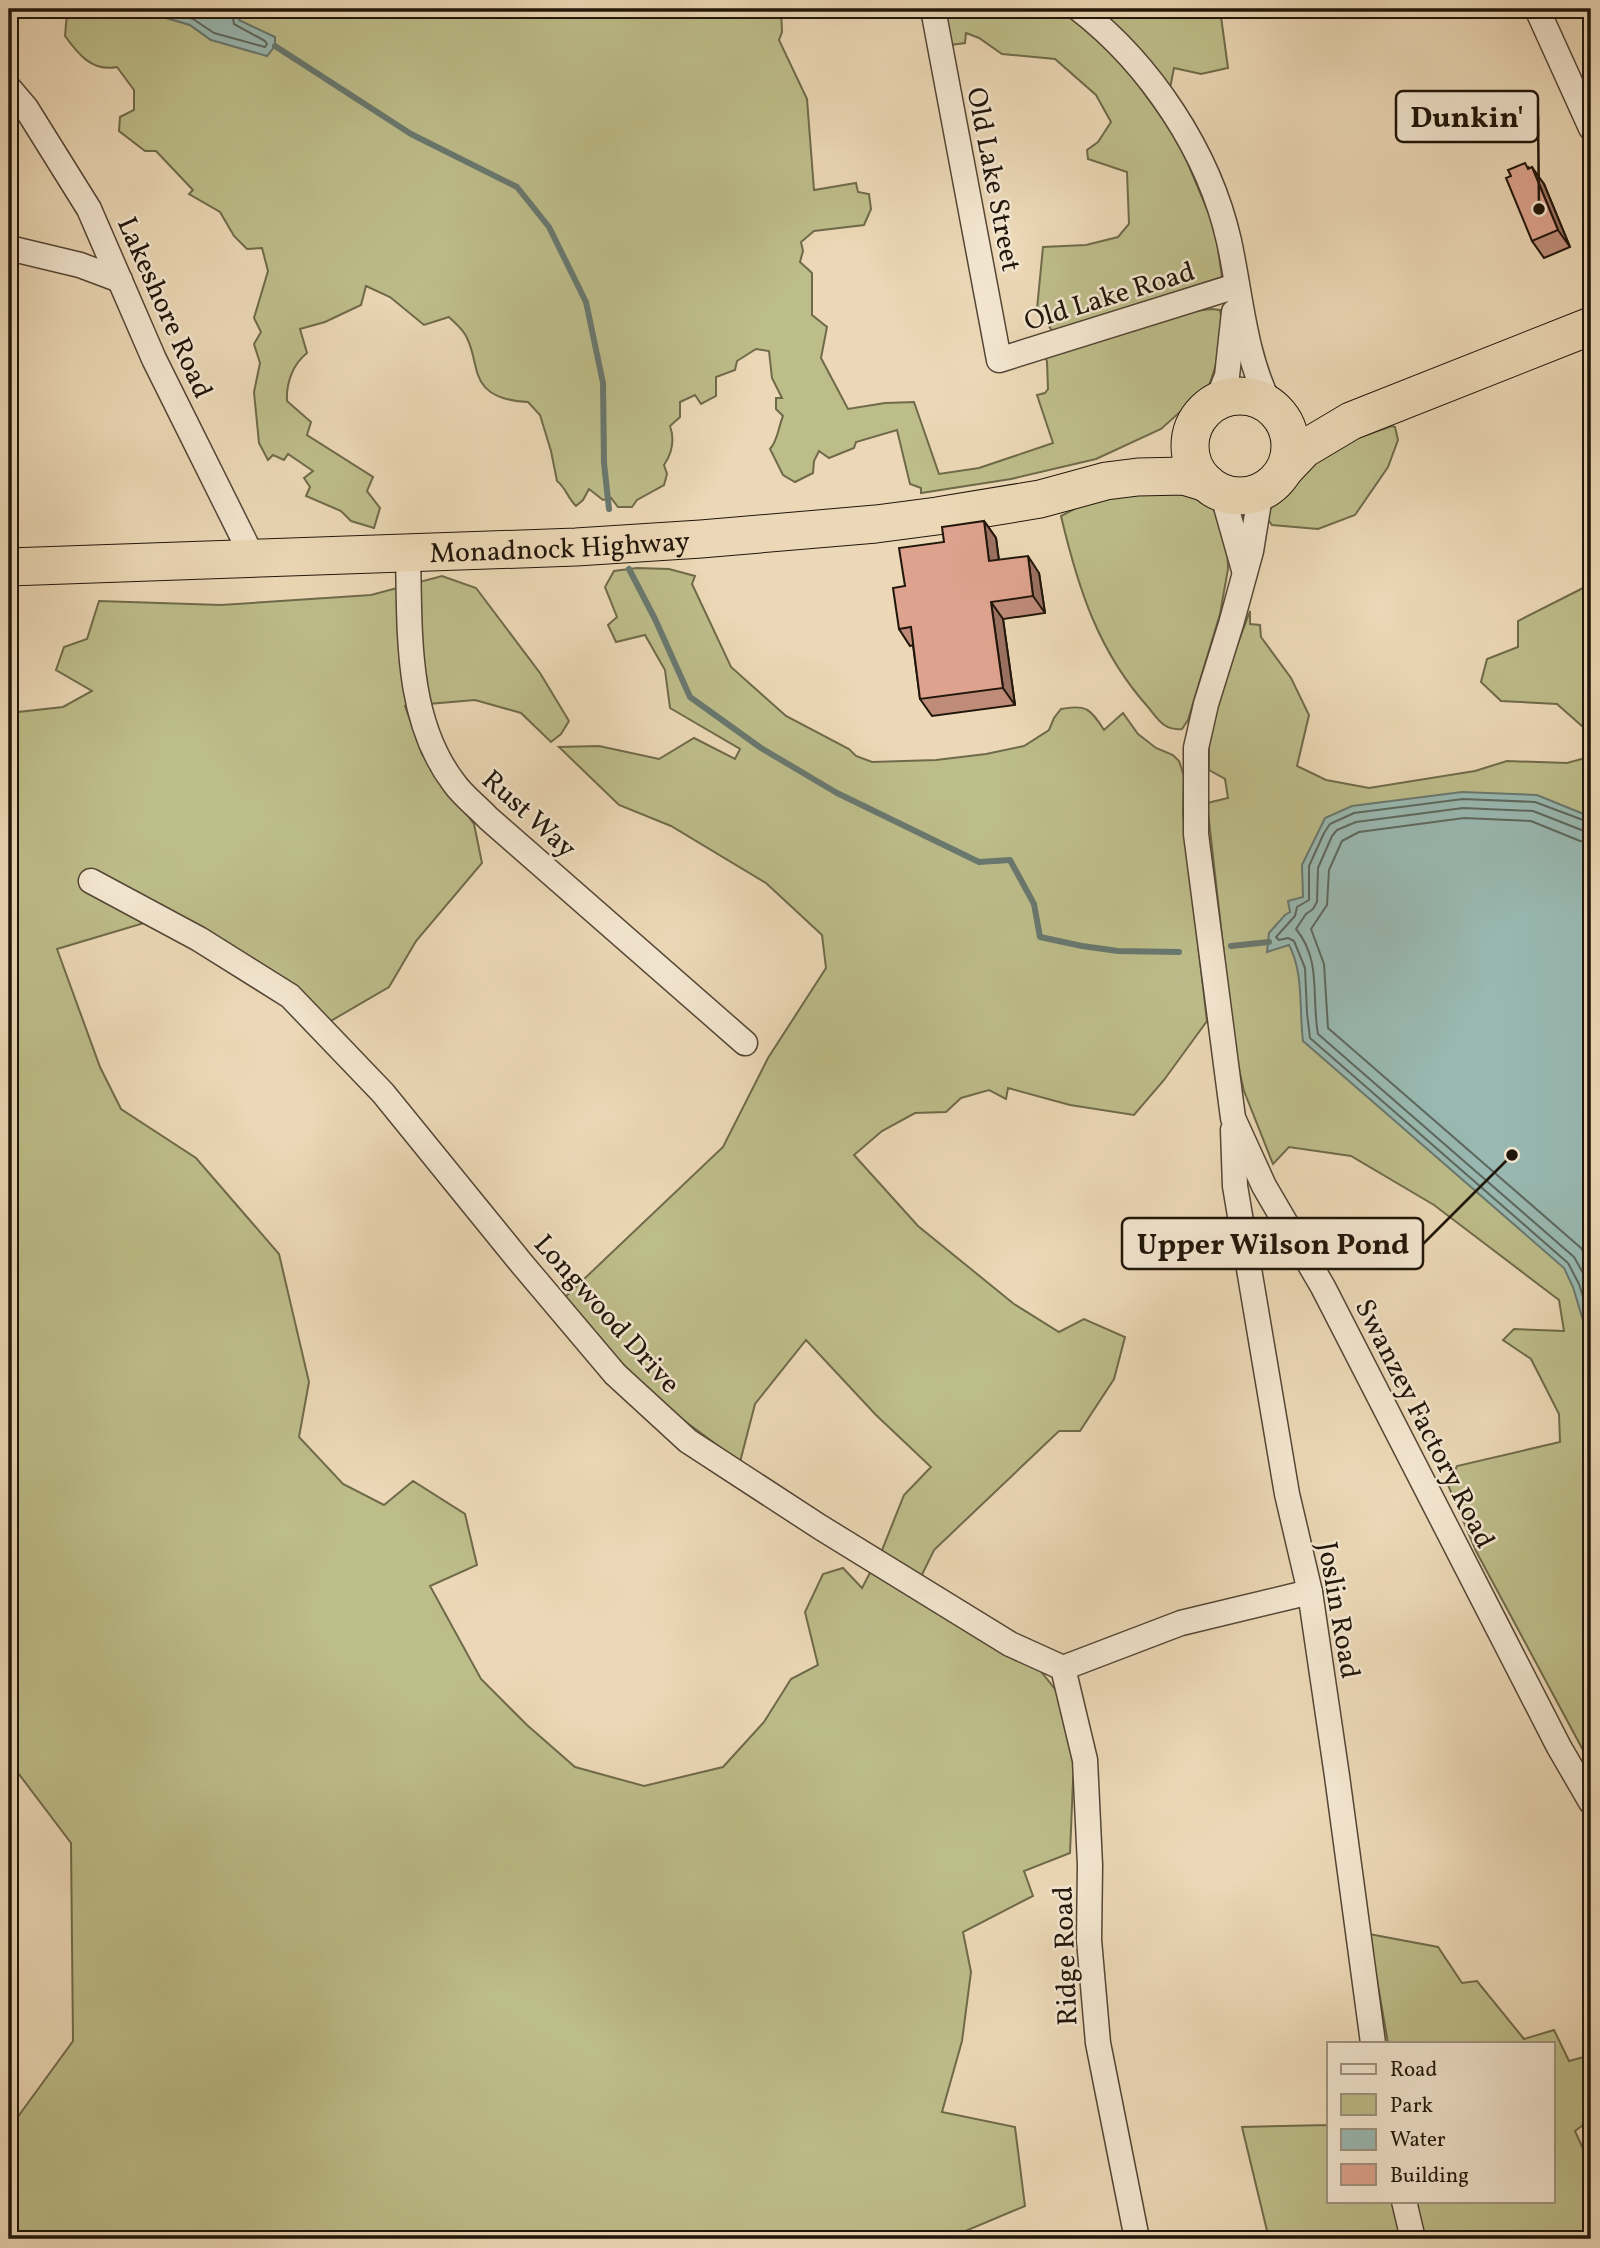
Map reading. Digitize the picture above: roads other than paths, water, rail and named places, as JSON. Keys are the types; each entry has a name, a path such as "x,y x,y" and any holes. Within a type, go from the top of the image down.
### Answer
{"highway":[{"path":"1351,421 1300,419 1255,398 1239,396 1223,399 1207,411 1192,433 1190,449 1194,465 1213,487 1227,495 1254,494 1276,479 1304,449 1351,421 1591,326"},
{"path":"1270,405 1281,417 1290,442 1290,456 1276,479"},
{"name":"Monadnock Highway","path":"1106,481 1177,438 1207,411"},
{"name":"Monadnock Highway","path":"9,567 576,547 876,524 1040,499 1106,481 1138,477 1184,475 1213,487"}],"street":[{"name":"Old Lake Street","path":"933,9 999,360"},
{"path":"1079,9 1106,30 1143,70 1187,135 1219,204 1254,368 1270,405"},
{"path":"1537,9 1591,128"},
{"name":"Lakeshore Road","path":"9,88 26,108 89,209 154,359 254,560"},
{"path":"9,248 80,265 120,280"},
{"name":"Old Lake Road","path":"999,360 1236,286"},
{"path":"1207,411 1224,387 1230,360 1236,286"},
{"name":"Swanzey Factory Road","path":"1276,479 1259,502 1251,551 1206,704 1196,748 1196,834 1233,1118 1264,1186 1323,1287 1559,1747 1591,1802"},
{"path":"1213,487 1225,503 1245,571"},
{"name":"Rust Way","path":"408,554 410,624 421,715 433,750 454,784 488,818 745,1043"},
{"name":"Longwood Drive","path":"90,881 199,939 290,996 383,1093 615,1374 688,1441 820,1527 1010,1644 1063,1668"},
{"name":"Joslin Road","path":"1233,1118 1236,1190 1287,1494 1310,1592 1373,2042"},
{"path":"1236,1190 1264,1186"},
{"path":"1063,1668 1181,1623 1310,1592"},
{"name":"Ridge Road","path":"1063,1668 1085,1760 1090,1865 1089,1940 1098,2043 1137,2239"},
{"path":"1404,2202 1413,2239"}],"water":[{"path":"136,9 246,9 239,20 275,37 275,46 267,56 211,40 190,25"},
{"path":"1462,792 1537,795 1591,817 1591,1347 1573,1287 1564,1268 1303,1041 1299,980 1294,956 1289,945 1267,952 1269,933 1290,912 1288,901 1303,897 1302,865 1325,818 1352,806"}],"waterway":[{"path":"275,46 411,134 517,187 549,227 586,302 603,383 604,463 609,509"},
{"path":"629,569 690,697 761,748 837,793 979,862 1010,860 1034,904 1040,937 1118,951 1179,952"},
{"path":"1231,946 1269,942"}],"place":[{"name":"Dunkin'","path":"1539,209"},
{"name":"Upper Wilson Pond","path":"1512,1155"}]}
